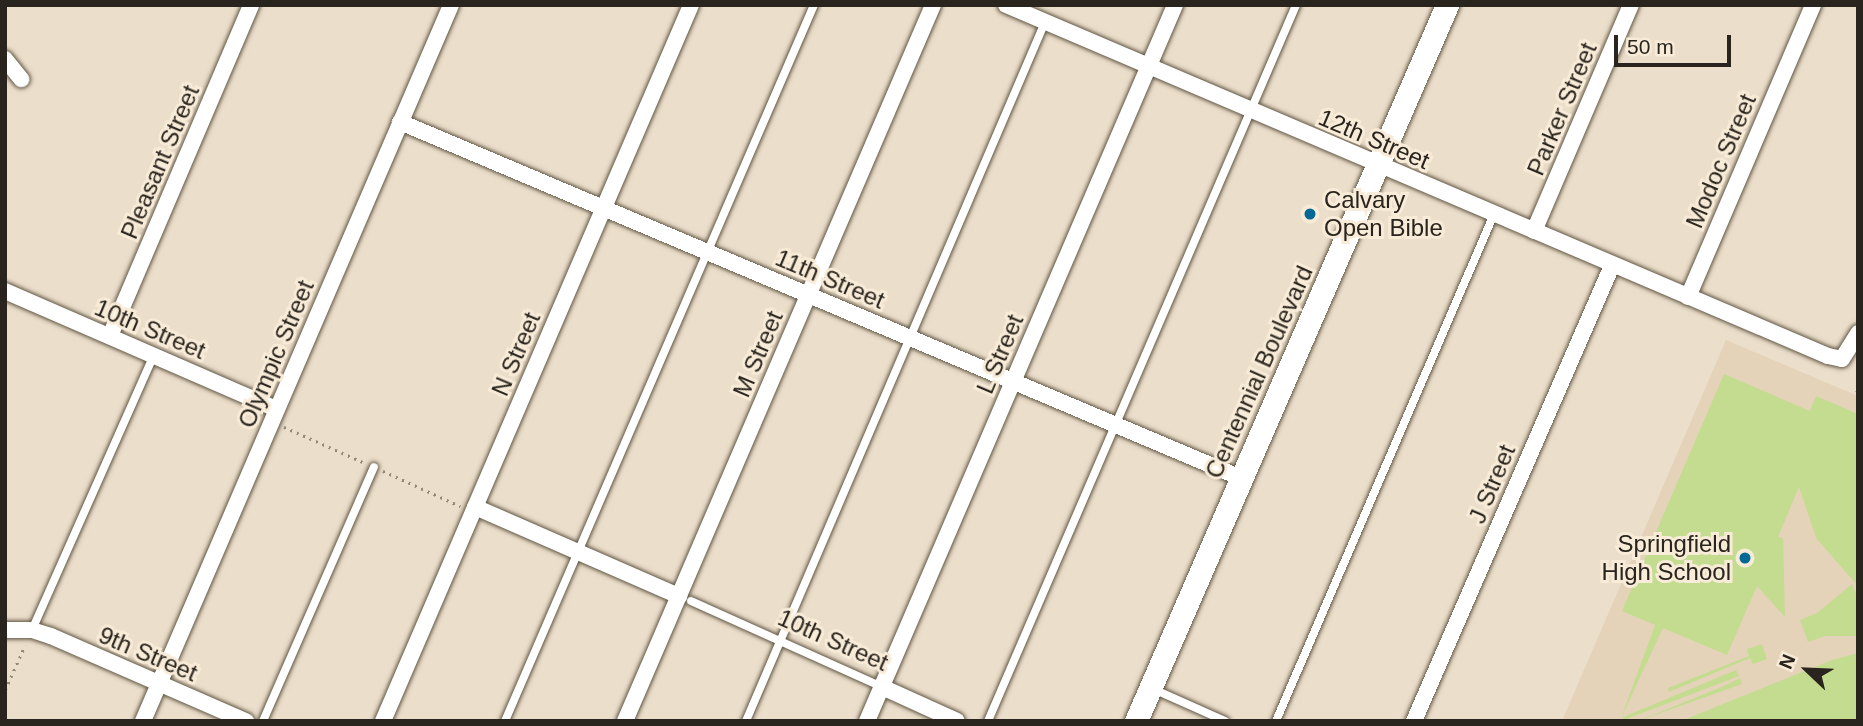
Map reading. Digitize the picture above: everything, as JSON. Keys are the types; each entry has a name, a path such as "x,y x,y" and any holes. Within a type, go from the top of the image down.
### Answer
{"main road":[{"name":"Centennial Boulevard","path":"1136,721 1447,5"}],"street":[{"name":"Pleasant Street","path":"110,336 251,5"},
{"name":"Olympic Street","path":"143,721 451,5"},
{"name":"N Street","path":"383,721 691,5"},
{"name":"M Street","path":"625,721 685,599 809,294 933,5"},
{"name":"12th Street","path":"1006,5 1378,166 1842,359 1858,333"},
{"name":"L Street","path":"867,721 1175,5"},
{"name":"Parker Street","path":"1534,231 1631,5"},
{"name":"Modoc Street","path":"1688,296 1813,5"},
{"path":"5,59 21,79"},
{"name":"11th Street","path":"400,122 1241,478"},
{"name":"J Street","path":"1414,721 1612,265"},
{"name":"10th Street","path":"5,291 277,409"},
{"name":"10th Street","path":"475,507 685,599"},
{"path":"5,630 32,630"},
{"name":"9th Street","path":"32,630 246,721"},
{"name":"10th Street","path":"882,687 957,721"}],"lane":[{"path":"505,721 814,5"},
{"path":"988,721 1296,5"},
{"path":"746,721 1045,22"},
{"path":"1276,721 1493,214"},
{"path":"32,630 154,355"},
{"path":"263,721 374,467"},
{"name":"10th Street","path":"685,599 882,687"},
{"path":"1151,687 1225,721"}],"path":[{"path":"5,690 32,630"}],"shaded area":[{"name":"Springfield High School","path":"1726,340 1858,396 1858,721 1562,721"}],"green space":[{"path":"1724,374 1810,411 1816,396 1858,414 1858,586 1816,538 1799,487 1778,537 1783,538 1785,617 1757,586 1727,655 1663,628 1621,718 1655,625 1622,611"},
{"path":"1852,584 1858,598 1858,636 1825,636 1808,642 1800,620 1817,613"},
{"path":"1762,644 1767,659 1753,664 1750,658 1669,692 1668,688 1749,656 1747,649"},
{"path":"1858,653 1858,721 1681,721 1832,660"},
{"path":"1736,670 1739,676 1624,720 1623,717"},
{"path":"1740,678 1742,684 1638,721 1724,686"}],"place":[{"name":"Calvary Open Bible","path":"1310,214"},
{"name":"Springfield High School","path":"1745,558"}]}
